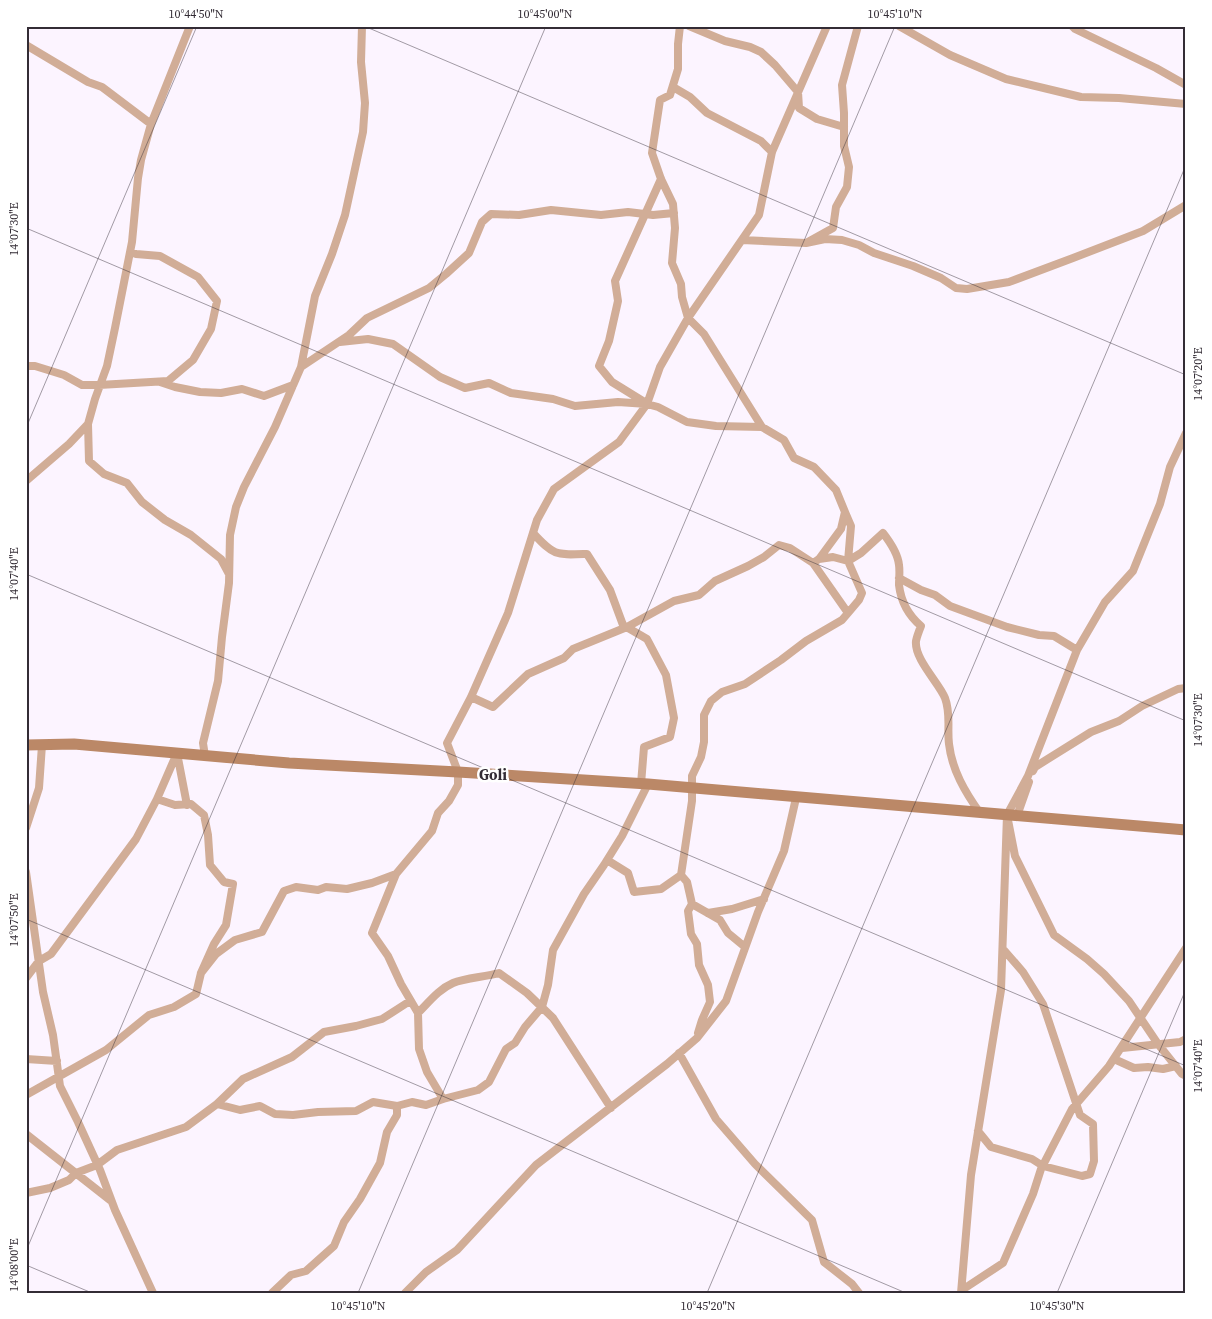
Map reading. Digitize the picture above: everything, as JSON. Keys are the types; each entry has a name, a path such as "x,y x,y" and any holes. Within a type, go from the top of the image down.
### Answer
{"main road":[{"path":"26,745 74,744 289,763 645,784 1186,830"}],"street":[{"path":"190,26 151,124 138,178 130,252 110,354 88,424 89,460 104,474 127,483 142,502 165,520 191,535 221,559 230,575"},
{"path":"205,756 203,744 218,681 230,575 230,535 236,506 275,428 301,367 315,296 345,215 363,132 365,103 361,62 362,26"},
{"path":"607,860 628,873 634,892 661,889 680,875 692,801 692,776 701,757 704,742 704,715 711,701 722,692 745,684 842,620 859,600 862,593 848,561 852,526 836,490 814,467 794,458 784,440 762,427 704,334 688,318 682,298 681,284 672,264 675,228 673,204 661,179 652,153 660,100 670,94 678,69 680,26"},
{"path":"689,26 725,41 761,52 798,92 799,108 817,119 844,128"},
{"path":"443,1099 426,1072 419,1049 418,1014 388,956 372,933 396,874 432,831 438,813 450,801 458,785 458,772 447,743 471,697 508,613 537,520 554,489 619,442 647,404 660,367 688,318 759,215 772,152 827,26"},
{"path":"806,243 833,228 836,207 847,187 849,167 844,146 842,84 858,26"},
{"path":"899,26 950,55 1006,79 1081,97 1119,98 1186,104"},
{"path":"1072,26 1186,85"},
{"path":"26,45 88,82 102,87 151,124"},
{"path":"673,87 690,97 707,113 761,141 772,152"},
{"path":"647,404 612,382 599,366 609,341 618,301 615,281 661,179"},
{"path":"742,240 806,243 825,239 842,240 913,266 941,278 956,288 967,289 1010,282 1064,262 1143,230 1186,206"},
{"path":"301,367 340,342 368,318 429,288 469,254 482,222 491,214 520,215 551,210 601,214 628,212 653,215 674,213"},
{"path":"26,366 35,366 64,375 82,385 100,385 168,381 193,360 211,329 217,301 198,277 160,256 130,252"},
{"path":"340,342 368,339 393,344 440,378 465,388 489,384 511,394 553,399 575,406 618,402 647,404 658,407 686,422 716,426 762,427"},
{"path":"158,382 175,388 200,392 221,394 242,389 264,396 293,385"},
{"path":"26,481 70,444 88,424"},
{"path":"961,1292 971,1175 1001,990 1012,815 1077,650 1105,602 1134,571 1160,504 1170,467 1186,432"},
{"path":"816,561 841,529 845,512"},
{"path":"217,1104 240,1110 260,1106 275,1114 293,1115 356,1111 372,1102 397,1106 412,1102 426,1105 478,1090 489,1082 506,1049 515,1043 525,1027 542,1007 548,986 553,950 584,894 622,836 645,784 644,747 670,737 674,718 663,668 647,640 623,625 610,590 587,554 560,555 545,546 533,532"},
{"path":"816,561 833,557 848,561 862,553 883,533 890,543 899,563 899,586 906,609 913,620 921,626 916,643 922,660 945,698 949,716 949,743 953,765 965,792 980,813"},
{"path":"471,697 493,707 528,674 564,658 574,649 627,628 674,601 699,595 715,581 748,566 764,557 779,545 790,548 816,561 848,613"},
{"path":"899,578 935,595 950,606 1007,627 1039,635 1054,636 1077,650"},
{"path":"1186,688 1178,689 1142,706 1119,721 1091,732 1035,767 1012,815 1015,856 1054,935 1104,974 1129,1001 1158,1044 1186,1076"},
{"path":"26,828 39,788 42,745"},
{"path":"26,978 39,961 51,954 136,839 157,799 177,753"},
{"path":"177,753 187,805"},
{"path":"405,1293 426,1272 458,1250 536,1165 611,1108 697,1038 726,1000 745,947 784,851 796,798"},
{"path":"26,1095 106,1050 149,1015 174,1007 196,994 200,973 214,944 226,925 233,884 224,882 210,865 208,835 204,815 192,804 175,805 157,799"},
{"path":"26,872 43,992 60,1086 153,1293"},
{"path":"200,973 216,954 235,940 262,932 284,891 296,887 318,890 326,887 347,889 372,884 396,874"},
{"path":"680,875 687,882 692,904 688,911 691,934 697,944 699,966 708,985 710,1002 697,1038"},
{"path":"708,913 732,909 764,899"},
{"path":"692,904 720,920 728,933 745,947"},
{"path":"961,1292 1003,1263 1033,1194 1042,1166 1072,1109 1122,1048 1186,948"},
{"path":"978,1131 991,1147 1032,1159 1042,1166 1082,1176 1090,1174 1094,1161 1093,1124 1080,1115 1043,1004 1023,972 1003,949"},
{"path":"418,1014 436,994 454,983 485,978 499,973 527,992 553,1018 611,1108"},
{"path":"26,1193 50,1188 69,1180 76,1173 97,1165 117,1150 186,1127 217,1104 243,1079 292,1057 324,1032 382,1019 410,1001"},
{"path":"1122,1048 1184,1043"},
{"path":"679,1053 716,1119 755,1164 812,1220 824,1262 852,1284 859,1293"},
{"path":"26,1059 56,1061"},
{"path":"1114,1059 1134,1068 1163,1069 1176,1066"},
{"path":"272,1293 291,1274 306,1271 334,1246 344,1222 360,1199 380,1163 387,1132 397,1115 397,1106"},
{"path":"26,1134 111,1201"}],"district":[{"name":"Goli","path":"493,775"}]}
